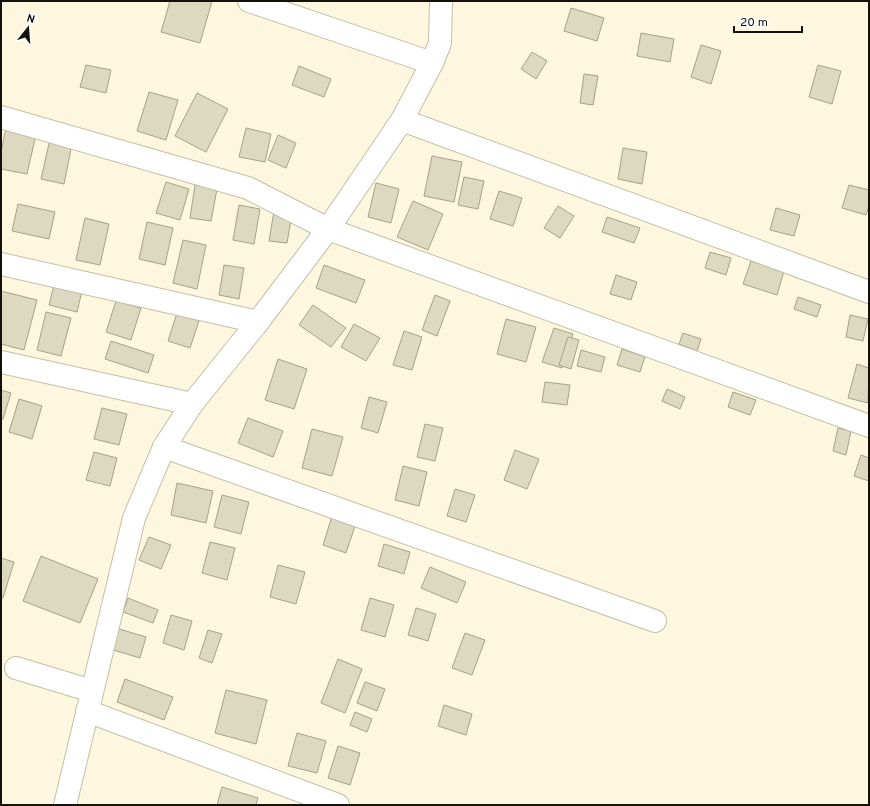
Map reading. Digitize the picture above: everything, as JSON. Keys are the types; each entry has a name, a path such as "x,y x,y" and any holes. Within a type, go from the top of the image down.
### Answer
{"street":[{"path":"249,1 432,63"},
{"path":"65,805 134,518 164,447 192,404 258,322 328,229 402,120 432,63 440,43 441,1"},
{"path":"1,117 248,188 328,229 869,426"},
{"path":"402,120 869,292"},
{"path":"1,264 258,322"},
{"path":"1,362 192,404"},
{"path":"164,447 655,621"},
{"path":"16,668 90,701 338,805"}],"building":[{"path":"170,1 212,1 200,43 161,32"},
{"path":"571,8 604,18 597,41 564,31"},
{"path":"641,33 674,39 670,62 637,56"},
{"path":"701,45 721,51 711,84 691,77"},
{"path":"532,52 547,61 536,79 521,69"},
{"path":"86,65 111,70 106,93 80,87"},
{"path":"818,65 841,71 832,104 809,97"},
{"path":"299,66 331,79 324,97 292,85"},
{"path":"584,74 598,76 593,105 580,103"},
{"path":"149,92 178,100 166,140 137,131"},
{"path":"197,93 228,109 206,152 175,136"},
{"path":"7,123 37,130 27,174 1,169 1,152"},
{"path":"246,128 271,134 265,162 239,157"},
{"path":"278,135 296,143 286,168 268,160"},
{"path":"50,139 72,144 64,184 41,179"},
{"path":"623,148 647,152 642,184 618,179"},
{"path":"432,156 462,162 454,202 424,196"},
{"path":"464,177 484,181 478,209 458,205"},
{"path":"166,182 189,189 180,220 156,213"},
{"path":"376,183 399,189 391,223 368,217"},
{"path":"195,185 217,189 211,221 190,218"},
{"path":"849,185 869,190 869,206 866,215 842,208"},
{"path":"499,191 522,198 513,226 490,219"},
{"path":"413,201 443,214 428,250 397,237"},
{"path":"18,204 55,212 49,239 12,231"},
{"path":"239,205 260,209 254,244 233,240"},
{"path":"558,206 574,216 560,238 544,228"},
{"path":"776,208 800,215 794,236 770,230"},
{"path":"274,211 292,214 287,243 269,241"},
{"path":"607,217 640,228 634,243 602,232"},
{"path":"85,218 109,224 100,265 76,260"},
{"path":"147,222 173,228 165,265 139,259"},
{"path":"183,240 206,245 197,289 173,283"},
{"path":"710,252 731,258 726,275 705,268"},
{"path":"751,261 784,271 777,295 743,284"},
{"path":"224,265 244,268 239,299 219,295"},
{"path":"324,265 365,280 356,303 316,288"},
{"path":"616,275 637,282 631,300 610,294"},
{"path":"54,285 82,291 77,312 49,305"},
{"path":"1,291 37,300 24,350 1,344"},
{"path":"435,295 450,301 437,336 422,330"},
{"path":"798,297 821,305 817,317 794,309"},
{"path":"116,301 141,308 131,340 106,332"},
{"path":"313,305 346,328 331,347 299,325"},
{"path":"46,312 71,318 61,356 37,350"},
{"path":"177,313 199,321 190,348 168,341"},
{"path":"850,315 868,319 863,341 846,337"},
{"path":"506,319 536,327 526,362 497,354"},
{"path":"354,324 380,338 366,361 341,347"},
{"path":"554,328 573,334 562,368 542,362"},
{"path":"404,331 422,337 412,370 393,365"},
{"path":"683,333 701,339 697,351 679,344"},
{"path":"568,337 579,340 571,369 559,365"},
{"path":"111,341 154,355 148,373 105,359"},
{"path":"622,349 645,357 640,372 617,365"},
{"path":"581,350 605,357 601,372 577,366"},
{"path":"278,359 307,369 294,409 265,400"},
{"path":"857,364 869,368 868,403 848,398"},
{"path":"545,382 570,385 567,405 542,402"},
{"path":"667,389 685,397 680,409 662,401"},
{"path":"1,390 11,393 3,419 1,419"},
{"path":"733,392 756,400 750,415 728,407"},
{"path":"369,397 387,402 378,433 361,428"},
{"path":"19,399 42,406 32,439 9,432"},
{"path":"102,408 127,414 119,445 94,439"},
{"path":"248,418 283,431 273,457 238,443"},
{"path":"425,424 443,428 435,461 417,457"},
{"path":"838,428 851,431 846,455 833,451"},
{"path":"312,429 343,437 332,476 302,468"},
{"path":"515,450 539,459 527,489 504,480"},
{"path":"94,452 117,458 110,486 86,480"},
{"path":"861,455 869,458 869,481 854,476"},
{"path":"403,466 427,472 419,506 395,500"},
{"path":"177,483 213,491 206,523 171,515"},
{"path":"455,489 475,495 466,522 447,516"},
{"path":"222,495 249,502 241,534 214,527"},
{"path":"332,516 356,523 346,553 323,545"},
{"path":"149,537 171,545 161,569 139,560"},
{"path":"210,542 235,548 227,580 202,573"},
{"path":"384,544 410,552 404,574 378,566"},
{"path":"41,556 98,579 80,623 23,601"},
{"path":"1,558 14,562 3,598 1,598"},
{"path":"278,565 305,572 296,604 270,597"},
{"path":"430,567 466,582 457,603 421,588"},
{"path":"128,598 158,610 153,623 123,612"},
{"path":"370,598 394,605 385,637 361,630"},
{"path":"416,608 436,614 428,641 408,635"},
{"path":"171,615 192,621 184,650 163,643"},
{"path":"116,628 146,637 140,658 110,649"},
{"path":"208,630 222,634 212,663 199,658"},
{"path":"465,633 485,640 472,675 452,668"},
{"path":"338,659 362,669 345,713 321,703"},
{"path":"125,679 173,697 164,720 117,702"},
{"path":"365,682 385,689 377,711 357,703"},
{"path":"226,690 267,700 256,744 215,733"},
{"path":"444,705 472,714 466,735 438,726"},
{"path":"355,712 372,719 367,732 350,725"},
{"path":"297,733 326,741 317,773 288,766"},
{"path":"338,746 360,753 350,785 328,778"},
{"path":"222,787 258,798 256,805 217,805"}]}
